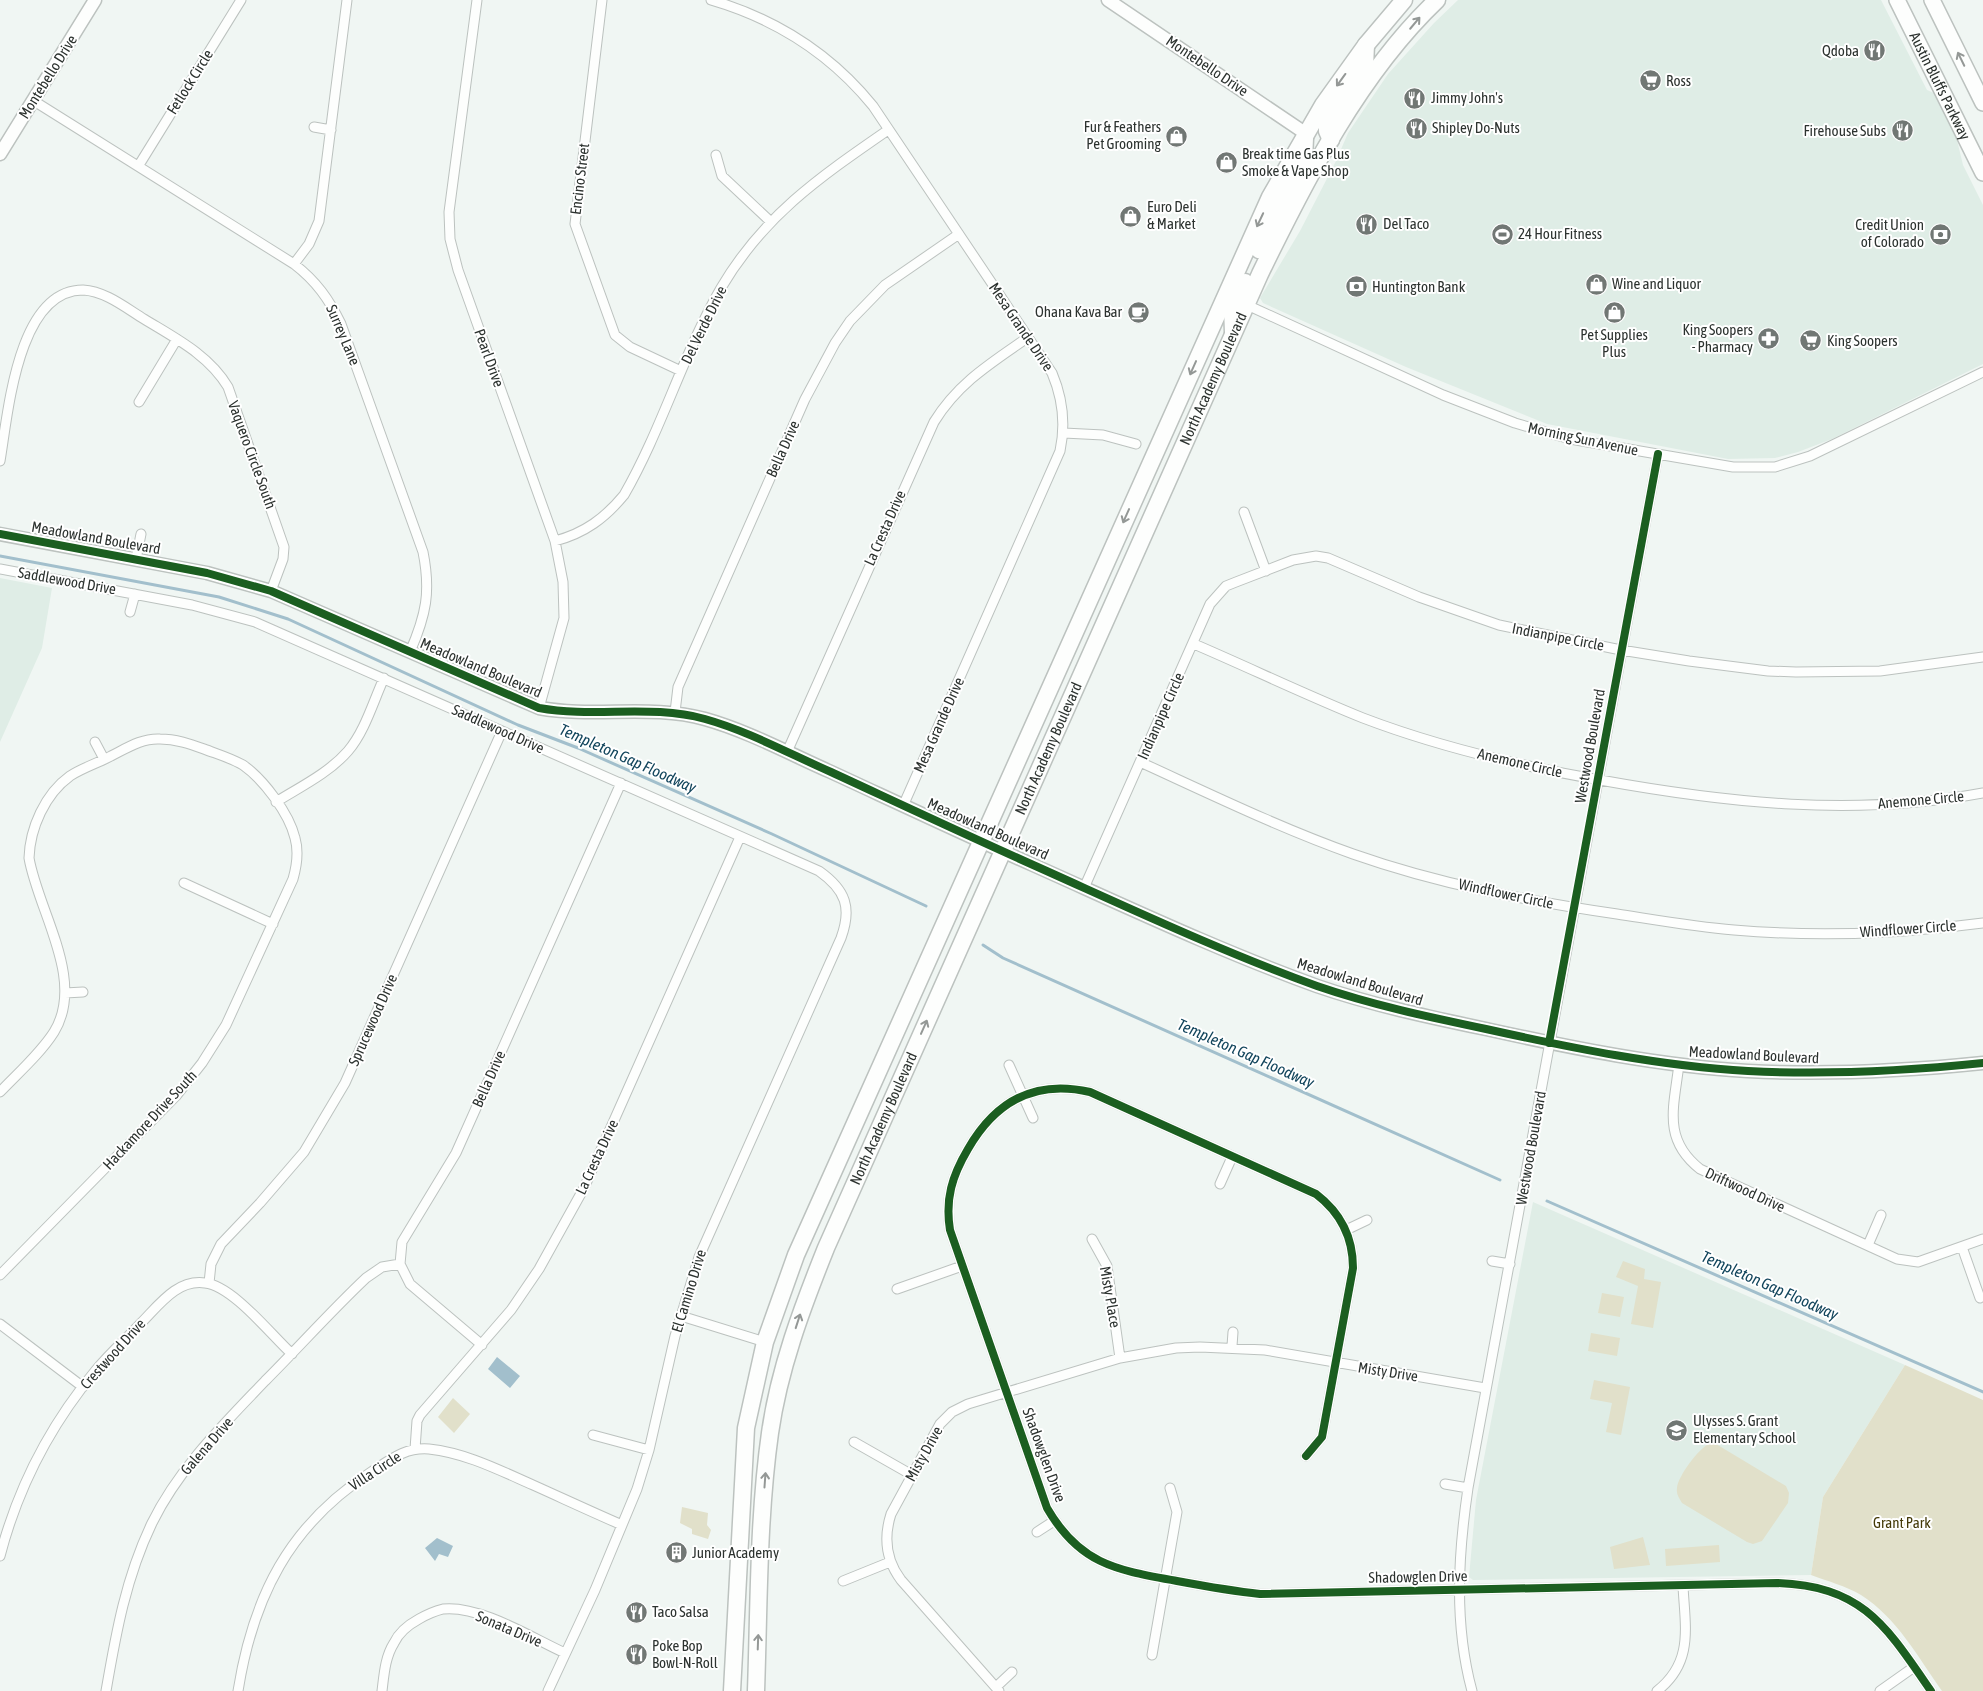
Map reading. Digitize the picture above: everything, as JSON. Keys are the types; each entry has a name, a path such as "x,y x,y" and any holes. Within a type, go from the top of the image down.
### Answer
{"highway":[{"name":"North Academy Boulevard","path":"732,1691 746,1428 765,1342 796,1256 980,840 1270,198 1305,133 1366,45 1404,0"},
{"name":"North Academy Boulevard","path":"756,1691 765,1479 770,1432 788,1350 826,1248 1287,217 1331,140 1395,47 1437,0"},
{"path":"1331,140 1327,131 1327,123 1365,67 1366,45"},
{"path":"1233,336 1232,308 1285,194 1304,160 1305,133"}],"main road":[{"name":"Austin Bluffs Parkway","path":"1897,0 1983,173"},
{"name":"Austin Bluffs Parkway","path":"1932,0 1983,103"}],"street":[{"name":"Montebello Drive","path":"0,154 95,0"},
{"name":"Fetlock Circle","path":"139,165 242,0"},
{"path":"294,264 309,244 319,221 347,0"},
{"name":"Pearl Drive","path":"477,0 449,212 450,239 458,270 555,541 563,582 564,618 540,708"},
{"name":"Encino Street","path":"602,0 575,224 615,335 630,347 681,371"},
{"name":"Mesa Grande Drive","path":"711,0 758,16 781,27 805,42 857,87 959,234 1052,373 1058,385 1064,415 1064,433 1060,451 903,806"},
{"name":"Montebello Drive","path":"1108,0 1305,133"},
{"name":"Surrey Lane","path":"34,101 139,165 294,264 319,287 341,324 423,552 427,570 426,604 421,626 410,652"},
{"path":"314,127 331,130"},
{"name":"Del Verde Drive","path":"555,541 571,537 595,524 624,495 722,287 749,246 808,186 888,130"},
{"path":"716,155 722,176 771,222"},
{"name":"Bella Drive","path":"674,712 678,687 805,400 835,343 850,321 885,285 959,234"},
{"name":"Vaquero Circle South","path":"0,461 20,356 32,326 50,303 71,292 94,292 114,300 204,358 222,377 228,387 284,547 283,559 271,591"},
{"name":"Morning Sun Avenue","path":"1247,305 1443,395 1515,423 1570,439 1733,467 1755,468 1790,464 1983,372"},
{"name":"La Cresta Drive","path":"787,752 934,422 952,395 966,382 1027,338"},
{"path":"139,402 177,339"},
{"path":"1064,433 1103,435 1136,444"},
{"name":"Westwood Boulevard","path":"1472,1691 1462,1640 1459,1590 1460,1554 1468,1488 1658,454"},
{"path":"1244,512 1266,571"},
{"name":"Meadowland Boulevard","path":"0,534 230,578 271,591 540,708 572,714 674,712 711,721 787,752 1084,888 1266,966 1320,987 1432,1018 1549,1042 1679,1064 1748,1070 1834,1073 1983,1063"},
{"name":"Meadowland Boulevard","path":"136,559 141,534"},
{"name":"Indianpipe Circle","path":"1084,888 1194,644 1210,604 1226,586 1305,556 1328,558 1419,597 1499,625 1621,650 1768,671 1796,672 1880,671 1983,657"},
{"name":"Saddlewood Drive","path":"0,569 192,605 255,622 819,871 830,879 844,899"},
{"name":"Saddlewood Drive","path":"130,612 135,594"},
{"name":"Anemone Circle","path":"1194,644 1362,718 1410,734 1504,760 1597,780 1698,797 1781,805 1896,803 1983,793"},
{"path":"276,802 319,775 348,751 358,737 384,678"},
{"name":"Sprucewood Drive","path":"209,1283 211,1264 221,1244 304,1152 345,1083 502,732"},
{"name":"Hackamore Drive South","path":"0,1275 176,1096 202,1064 226,1025 293,879 297,864 295,837 264,783 241,764 185,742 159,739 145,740 72,775 53,793 40,815 29,847 30,868 59,954 65,993"},
{"path":"96,742 104,760"},
{"name":"Windflower Circle","path":"1140,762 1291,830 1352,854 1446,881 1575,908 1734,930 1784,933 1866,933 1983,923"},
{"name":"Bella Drive","path":"400,1264 400,1253 405,1234 456,1154 621,783"},
{"name":"La Cresta Drive","path":"415,1449 417,1421 420,1414 511,1310 539,1269 584,1188 740,837"},
{"path":"184,883 273,924"},
{"name":"El Camino Drive","path":"548,1691 622,1525 649,1450 681,1316 699,1256 841,938 847,919 844,899"},
{"path":"0,1092 47,1042 55,1030 60,1018 65,993 83,992"},
{"name":"Driftwood Drive","path":"1679,1064 1674,1124 1675,1140 1681,1152 1700,1169 1897,1258 1918,1262 1983,1239"},
{"path":"1009,1065 1032,1118"},
{"name":"Shadowglen Drive","path":"1306,1456 1322,1437 1353,1268 1351,1242 1346,1230 1330,1205 1316,1194 1090,1092 1056,1087 1044,1089 1007,1104 988,1119 971,1144 954,1176 949,1190 948,1217 962,1266 1041,1494 1054,1521 1075,1545 1102,1563 1117,1569 1166,1579 1260,1594 1777,1584 1818,1587 1857,1604 1871,1614 1890,1633 1931,1691"},
{"path":"1220,1184 1232,1157"},
{"path":"1868,1245 1881,1215"},
{"path":"1346,1230 1367,1220"},
{"name":"Misty Place","path":"1092,1239 1107,1266 1120,1358"},
{"path":"1962,1247 1980,1298"},
{"path":"1492,1261 1510,1264"},
{"path":"400,1264 410,1284 482,1345"},
{"name":"Galena Drive","path":"106,1691 120,1614 138,1556 152,1522 194,1458 366,1278 382,1267 400,1264"},
{"path":"897,1289 962,1266"},
{"name":"Crestwood Drive","path":"0,1556 18,1499 45,1442 83,1387 104,1361 174,1290 197,1282 209,1283"},
{"path":"209,1283 234,1297 292,1354"},
{"path":"681,1316 765,1342"},
{"path":"0,1324 83,1387"},
{"path":"1232,1346 1233,1332"},
{"name":"Misty Drive","path":"1012,1672 998,1689 901,1580 890,1562 887,1550 887,1527 891,1514 936,1430 946,1418 960,1408 1120,1358 1176,1348 1232,1346 1265,1350 1485,1388"},
{"path":"593,1435 649,1450"},
{"path":"854,1442 912,1475"},
{"name":"Villa Circle","path":"238,1691 248,1638 261,1601 276,1570 295,1541 314,1517 356,1482 391,1458 415,1449 430,1449 482,1462 622,1525"},
{"path":"1445,1484 1468,1488"},
{"path":"1152,1655 1177,1512 1170,1488"},
{"name":"Shadowglen Drive","path":"1037,1532 1054,1521"},
{"path":"843,1582 890,1562"},
{"path":"1657,1691 1674,1676 1681,1664 1685,1649 1683,1586"},
{"name":"Sonata Drive","path":"382,1691 387,1661 393,1644 400,1633 412,1623 443,1609 460,1609 487,1616 565,1653"},
{"path":"1880,1691 1914,1667"}],"shaded area":[{"path":"1458,0 1881,0 1927,90 1934,93 1956,136 1963,165 1983,205 1983,364 1832,439 1798,452 1775,458 1728,459 1547,424 1406,367 1263,303 1260,298 1300,231 1336,161 1348,133 1388,74 1434,23"},
{"path":"0,578 52,588 42,648 0,742"},
{"name":"Ulysses S. Grant Elementary School","path":"1533,1202 1905,1365 1823,1497 1811,1575 1473,1580 1469,1577 1476,1500"}],"green space":[{"path":"1623,1261 1645,1269 1644,1279 1661,1282 1653,1328 1631,1324 1638,1286 1616,1277"},
{"path":"1602,1293 1624,1297 1620,1317 1598,1313"},
{"path":"1591,1333 1620,1338 1617,1356 1588,1351"},
{"name":"Grant Park","path":"1905,1365 1983,1400 1983,1691 1942,1691 1906,1639 1874,1604 1849,1589 1811,1575 1823,1497"},
{"path":"1594,1380 1630,1387 1621,1435 1606,1432 1612,1403 1590,1399"},
{"path":"453,1398 470,1414 454,1433 438,1417"},
{"path":"1709,1444 1716,1444 1786,1486 1789,1493 1788,1503 1762,1541 1753,1544 1747,1542 1682,1503 1679,1498 1677,1488 1681,1477 1695,1457"},
{"path":"682,1507 708,1513 707,1525 711,1530 708,1539 692,1534 692,1529 680,1523"},
{"path":"1643,1537 1650,1565 1614,1569 1610,1547"},
{"path":"1719,1545 1720,1562 1666,1566 1665,1549"}],"water":[{"path":"497,1357 520,1376 510,1388 488,1369"},
{"path":"437,1538 453,1546 448,1557 439,1554 435,1561 425,1548"}],"waterway":[{"name":"Templeton Gap Floodway","path":"0,556 219,597 288,619 518,725 578,748 772,834 926,906"},
{"name":"Templeton Gap Floodway","path":"983,945 1003,958 1500,1180"},
{"name":"Templeton Gap Floodway","path":"1547,1201 1983,1392"}],"cycle path":[{"path":"1549,1043 1658,454"},
{"path":"0,534 207,573 271,591 539,708 581,712 664,712 705,719 721,724 769,743 1006,853 1209,943 1317,986 1380,1005 1583,1049 1649,1061 1715,1069 1837,1072 1895,1070 1983,1063"},
{"path":"1306,1456 1322,1437 1353,1268 1351,1246 1344,1226 1325,1201 1316,1194 1090,1092 1070,1089 1051,1089 1034,1092 1018,1098 991,1118 968,1149 954,1178 948,1208 950,1230 1047,1508 1073,1542 1087,1553 1102,1562 1136,1573 1208,1587 1260,1594 1777,1583 1806,1586 1831,1592 1852,1601 1869,1614 1900,1647 1931,1691"}],"place":[{"name":"Qdoba","path":"1875,51"},
{"name":"Ross","path":"1650,81"},
{"name":"Jimmy John's","path":"1415,98"},
{"name":"Shipley Do-Nuts","path":"1416,128"},
{"name":"Firehouse Subs","path":"1902,131"},
{"name":"Fur & Feathers Pet Grooming","path":"1177,136"},
{"name":"Break time Gas Plus Smoke & Vape Shop","path":"1226,163"},
{"name":"Euro Deli & Market","path":"1131,216"},
{"name":"Del Taco","path":"1367,224"},
{"name":"24 Hour Fitness","path":"1502,234"},
{"name":"Credit Union of Colorado","path":"1940,234"},
{"name":"Wine and Liquor","path":"1596,284"},
{"name":"Huntington Bank","path":"1356,287"},
{"name":"Ohana Kava Bar","path":"1138,312"},
{"name":"Pet Supplies Plus","path":"1614,312"},
{"name":"King Soopers - Pharmacy","path":"1769,339"},
{"name":"King Soopers","path":"1811,341"},
{"name":"Ulysses S. Grant Elementary School","path":"1677,1430"},
{"name":"Junior Academy","path":"676,1553"},
{"name":"Taco Salsa","path":"636,1612"},
{"name":"Poke Bop Bowl-N-Roll","path":"636,1655"}]}
